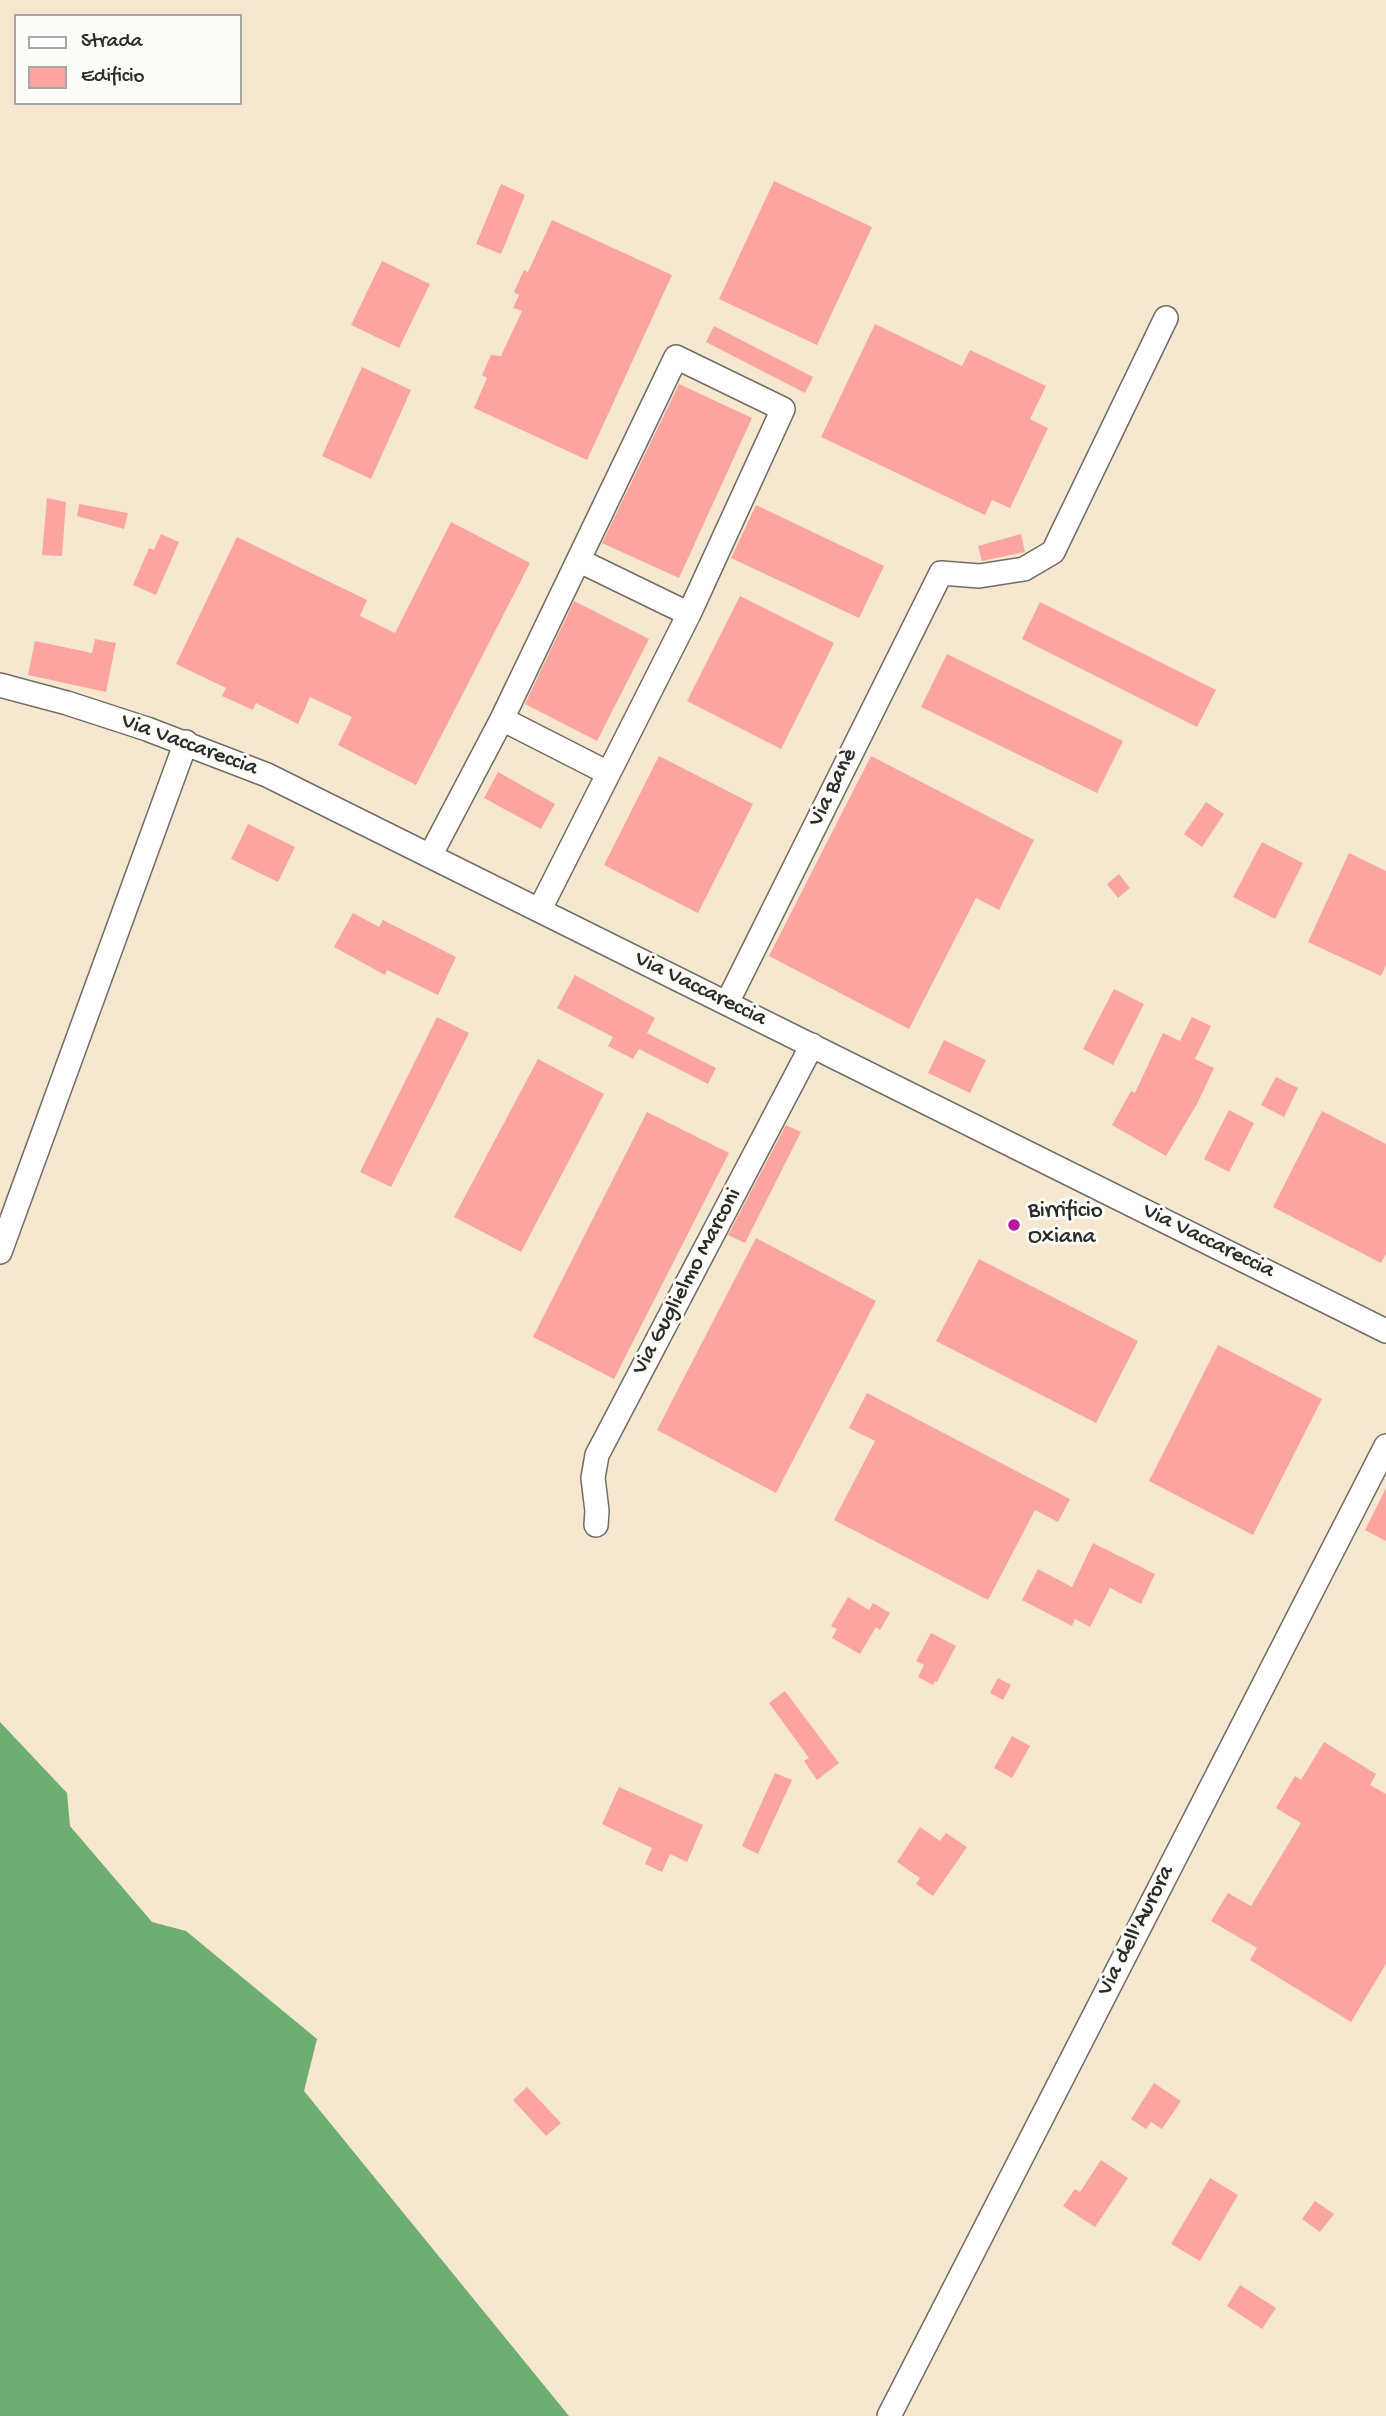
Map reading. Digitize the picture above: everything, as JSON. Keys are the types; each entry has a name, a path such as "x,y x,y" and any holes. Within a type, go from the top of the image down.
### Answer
{"street":[{"name":"Via Banè","path":"727,1003 941,573 979,576 1024,569 1053,552 1166,318"},
{"path":"430,856 580,561 676,357 783,409 688,614 540,909"},
{"path":"580,561 688,614"},
{"name":"Via Vaccareccia","path":"0,685 77,706 186,742 278,780 1386,1331"},
{"path":"502,719 607,773"},
{"path":"0,1252 186,742"},
{"name":"Via Guglielmo Marconi","path":"596,1525 593,1478 597,1455 812,1045"},
{"name":"Via dell'Aurora","path":"889,2416 1386,1446"}],"green space":[{"path":"0,1722 67,1793 70,1826 152,1922 186,1931 317,2039 304,2091 569,2416 0,2416"}],"building":[{"path":"774,181 872,227 817,345 719,299"},
{"path":"501,184 525,195 501,254 476,244"},
{"path":"552,220 672,275 587,460 474,408 487,378 482,375 491,355 501,356 522,311 513,308 519,295 514,292 524,270 528,272"},
{"path":"382,261 430,284 399,348 351,325"},
{"path":"875,324 962,366 970,350 1046,386 1030,419 1048,428 1010,508 992,500 985,515 821,437"},
{"path":"714,326 813,377 805,393 706,342"},
{"path":"362,367 411,390 371,479 322,456"},
{"path":"679,384 752,418 679,578 602,543"},
{"path":"47,498 66,502 62,556 42,555"},
{"path":"79,504 128,513 124,529 77,516"},
{"path":"756,505 884,566 859,618 731,558"},
{"path":"451,522 530,563 416,785 338,745 352,717 310,697 298,724 256,703 253,710 222,696 226,688 176,664 237,537 367,600 360,616 395,633"},
{"path":"161,534 179,542 156,595 133,585 149,548 154,550"},
{"path":"1021,534 1025,552 982,561 978,546"},
{"path":"740,596 834,643 781,749 687,701"},
{"path":"574,601 649,639 597,741 525,704"},
{"path":"1040,602 1216,690 1197,727 1022,639"},
{"path":"95,639 116,643 106,692 28,675 35,641 92,653"},
{"path":"947,654 1123,741 1097,793 921,707"},
{"path":"659,756 753,804 698,913 604,865"},
{"path":"871,756 1034,840 999,910 976,898 909,1029 769,956"},
{"path":"498,772 555,804 541,829 484,798"},
{"path":"1206,802 1224,814 1202,847 1184,834"},
{"path":"248,824 295,847 278,882 231,859"},
{"path":"1262,842 1303,863 1275,919 1233,897"},
{"path":"1349,853 1386,871 1386,965 1381,976 1308,942"},
{"path":"1119,874 1130,888 1118,898 1107,884"},
{"path":"353,913 379,927 383,920 456,957 438,995 387,970 385,975 334,947"},
{"path":"575,975 655,1018 647,1033 716,1068 708,1084 639,1049 633,1059 608,1046 613,1037 557,1008"},
{"path":"1114,989 1144,1004 1113,1065 1083,1049"},
{"path":"437,1017 469,1033 391,1187 360,1172"},
{"path":"1192,1017 1211,1026 1195,1059 1214,1068 1197,1104 1166,1156 1112,1125 1131,1091 1135,1093 1163,1033 1180,1041"},
{"path":"944,1040 986,1060 970,1093 928,1073"},
{"path":"538,1059 604,1094 521,1252 454,1217"},
{"path":"1276,1077 1298,1088 1284,1117 1261,1105"},
{"path":"1229,1110 1254,1123 1229,1172 1204,1159"},
{"path":"1322,1111 1386,1144 1386,1254 1381,1263 1273,1207"},
{"path":"647,1112 729,1153 614,1379 533,1337"},
{"path":"786,1125 801,1132 745,1243 728,1235"},
{"path":"756,1238 876,1301 776,1493 657,1430"},
{"path":"979,1259 1138,1341 1096,1423 936,1341"},
{"path":"1218,1345 1322,1399 1253,1535 1149,1481"},
{"path":"867,1393 1070,1499 1058,1522 1035,1510 988,1600 834,1520 875,1441 849,1428"},
{"path":"1386,1488 1386,1541 1365,1530"},
{"path":"1093,1543 1155,1574 1141,1604 1110,1588 1090,1627 1075,1619 1072,1626 1022,1600 1038,1569 1072,1587"},
{"path":"848,1597 869,1610 873,1603 890,1613 880,1630 876,1627 860,1654 832,1638 837,1629 831,1626"},
{"path":"931,1633 956,1646 933,1685 918,1677 924,1665 916,1661"},
{"path":"998,1678 1011,1685 1003,1700 990,1693"},
{"path":"785,1691 839,1763 817,1780 804,1761 809,1758 769,1703"},
{"path":"1012,1736 1030,1746 1012,1778 994,1768"},
{"path":"1324,1742 1376,1774 1370,1785 1386,1794 1386,1964 1351,2022 1250,1960 1257,1948 1211,1921 1228,1893 1251,1906 1301,1823 1276,1808 1295,1776 1301,1780"},
{"path":"775,1773 792,1780 758,1854 742,1846"},
{"path":"619,1787 703,1825 687,1862 670,1854 662,1872 645,1864 652,1848 602,1824"},
{"path":"920,1827 940,1841 946,1833 967,1847 933,1896 916,1884 920,1878 897,1862"},
{"path":"1154,2083 1181,2101 1162,2129 1151,2122 1146,2129 1131,2119"},
{"path":"527,2087 561,2123 546,2136 513,2100"},
{"path":"1101,2160 1128,2178 1095,2227 1063,2206 1075,2189 1080,2192"},
{"path":"1210,2178 1238,2195 1200,2261 1171,2244"},
{"path":"1315,2201 1334,2214 1320,2232 1302,2219"},
{"path":"1240,2285 1276,2308 1262,2329 1227,2306"}],"place":[{"name":"Birrificio Oxiana","path":"1014,1225"}]}
